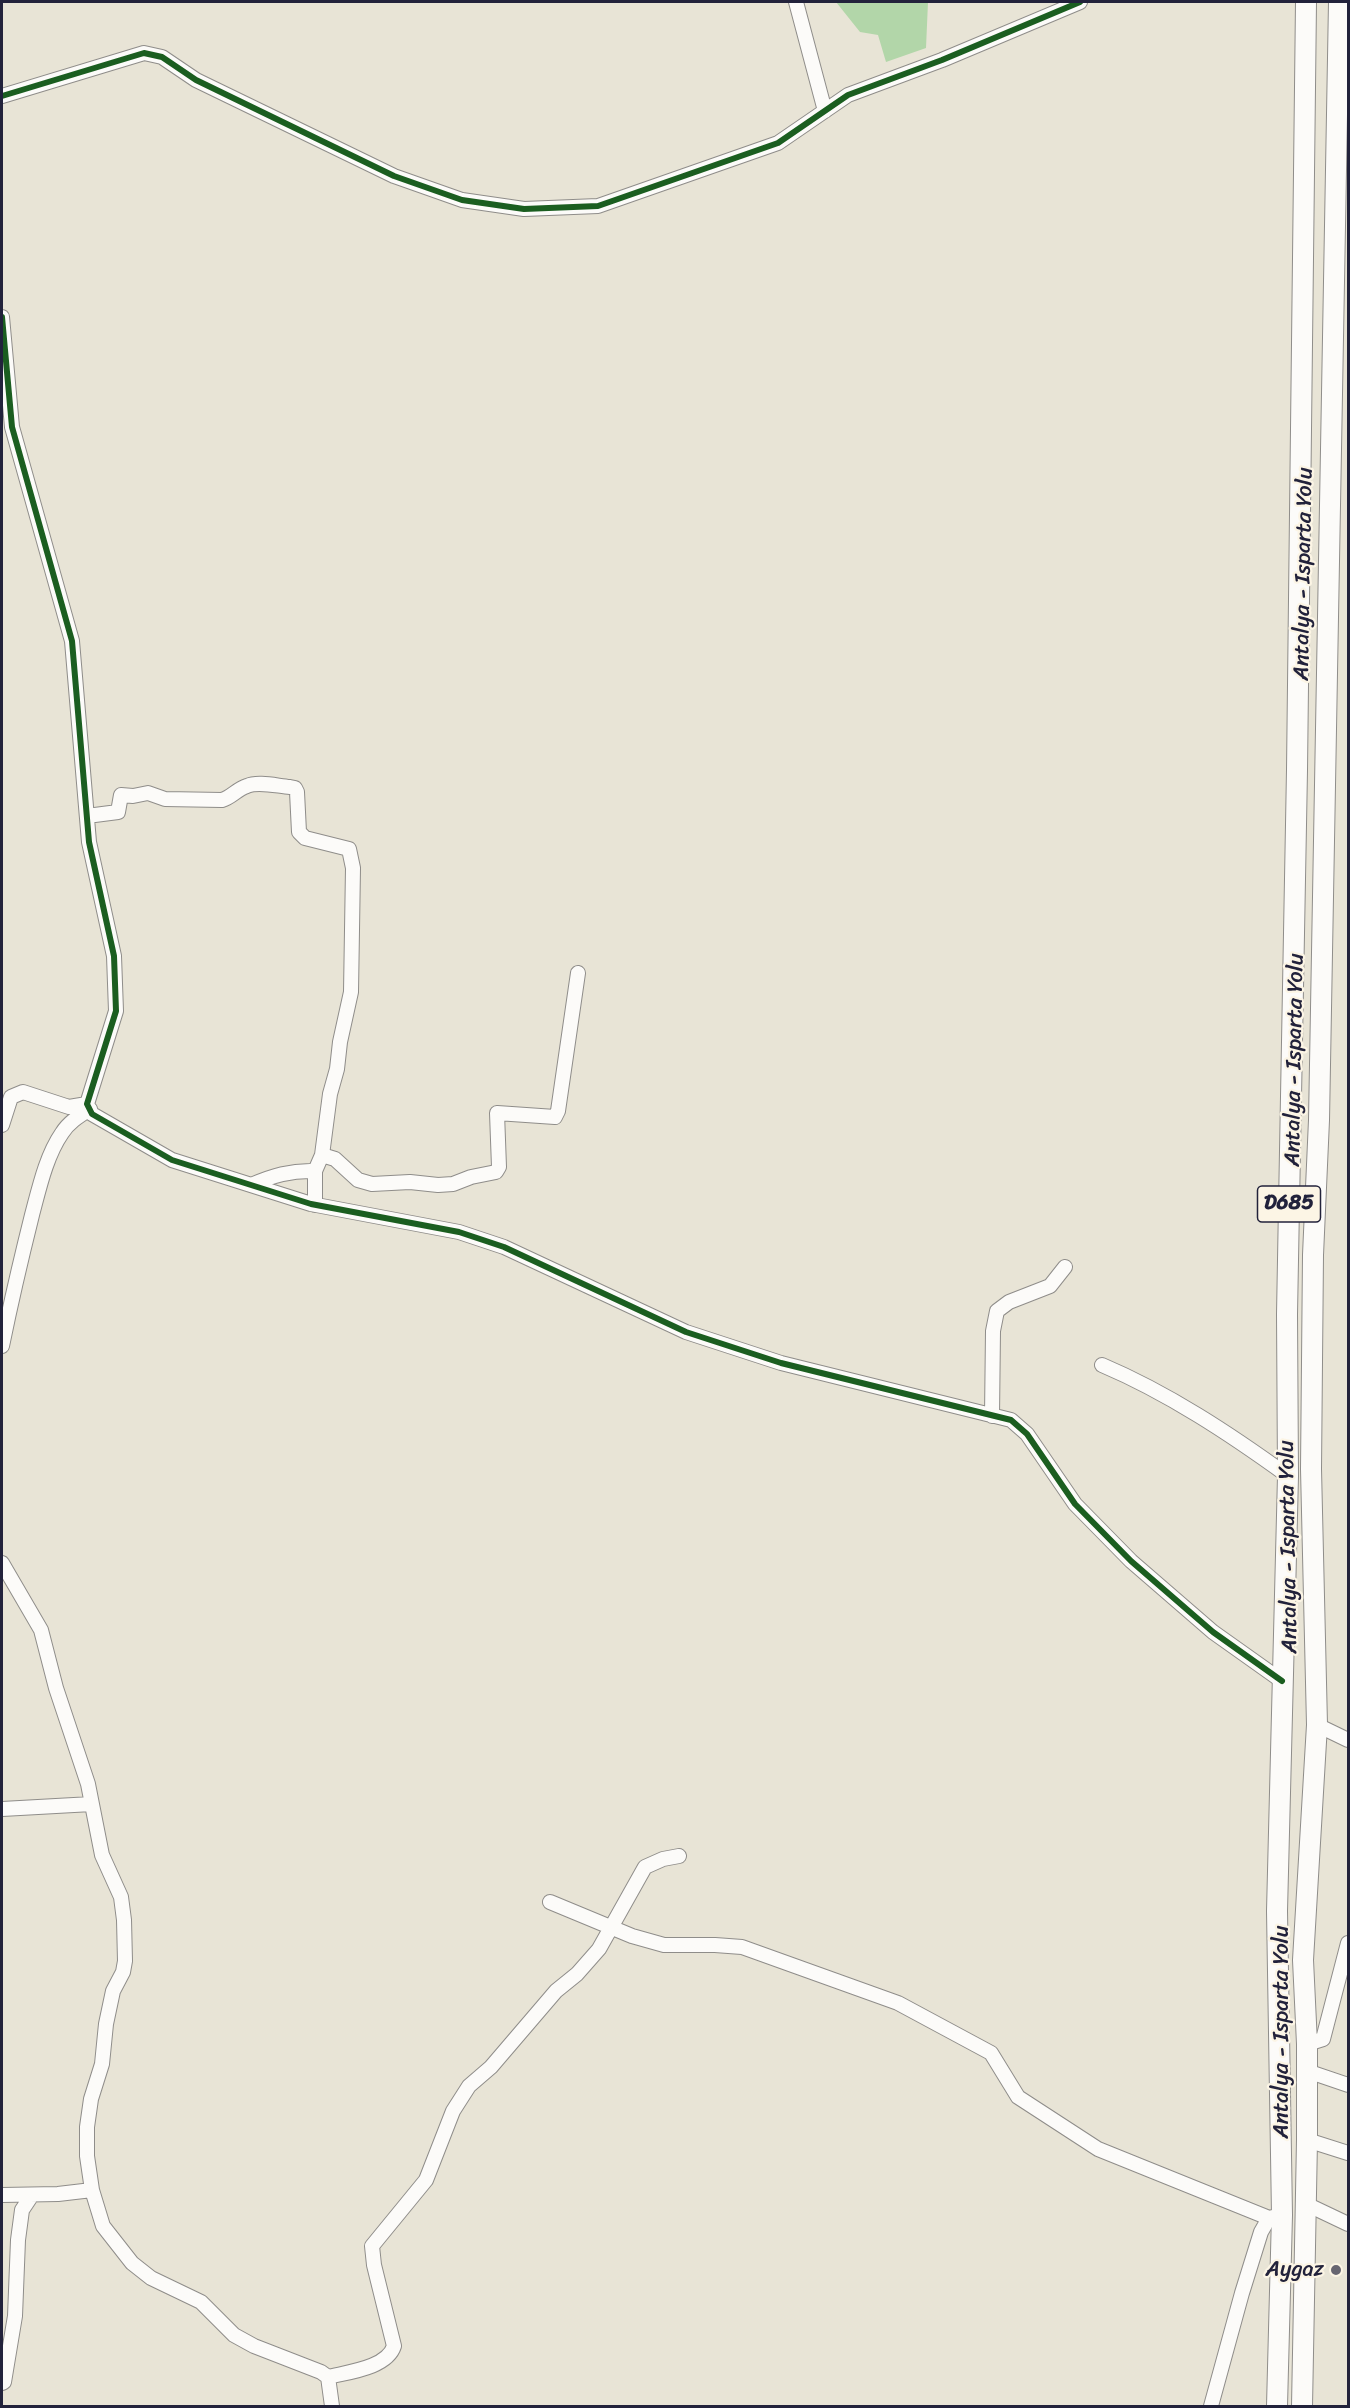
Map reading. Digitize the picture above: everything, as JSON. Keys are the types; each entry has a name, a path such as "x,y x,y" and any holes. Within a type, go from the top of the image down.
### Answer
{"highway":[{"name":"Antalya - Isparta Yolu","path":"1277,2406 1275,2216 1277,1911 1288,1476 1287,1314 1297,782 1306,2"},
{"name":"Antalya - Isparta Yolu","path":"1302,2406 1307,2140 1307,2044 1303,1960 1317,1725 1311,1469 1312,1303 1319,1120 1339,2"}],"street":[{"path":"796,2 825,111"},
{"path":"2,96 144,52 162,57 196,80 394,176 462,200 524,209 598,206 778,143 848,95 942,60 1080,2"},
{"path":"2,317 12,427 72,641 89,842 114,956 116,1011 88,1106 71,1121 53,1151 36,1202 15,1280 2,1346"},
{"path":"87,816 118,812 121,795 148,794 165,799 222,800 230,798 239,789 250,784 290,787 295,788 297,792 299,832 305,838 349,849 351,852 353,868 351,992 340,1042 337,1069 330,1094 322,1155 315,1171 315,1205"},
{"path":"322,1155 335,1160 358,1180 372,1184 410,1182 453,1184 471,1177 496,1172 499,1167 497,1113 555,1117 558,1111 578,973"},
{"path":"2,1125 11,1097 22,1092 69,1107 88,1106"},
{"path":"88,1106 92,1114 172,1160 315,1205 459,1232 504,1247 686,1332 781,1363 1011,1420 1027,1434 1075,1504 1131,1561 1213,1632 1282,1681"},
{"path":"251,1185 279,1174 299,1170 315,1171"},
{"path":"992,1416 993,1331 997,1311 1009,1302 1050,1286 1065,1267"},
{"path":"1102,1365 1127,1376 1238,1440 1288,1476"},
{"path":"2,1563 41,1630 92,1804 102,1855 121,1897 125,1961 123,1972 113,1991 106,2024 102,2064 91,2099 87,2127 87,2156 92,2190 103,2226 132,2263 151,2278 201,2302 234,2335 254,2346 321,2372 328,2377 332,2406"},
{"path":"1317,1725 1348,1740"},
{"path":"2,1809 92,1804"},
{"path":"328,2377 374,2365 392,2352 394,2346 374,2265 372,2246 426,2180 453,2111 470,2086 491,2067 556,1991 577,1974 599,1949 645,1868 679,1856"},
{"path":"550,1902 612,1928 663,1945 742,1947 898,2003 991,2053 1018,2097 1098,2149 1275,2216 1261,2232 1211,2406"},
{"path":"1307,2044 1323,2039 1348,1942"},
{"path":"1306,2072 1348,2085"},
{"path":"1307,2140 1348,2153"},
{"path":"2,2195 92,2190"},
{"path":"2,2383 15,2316 18,2240 22,2210 32,2195"},
{"path":"1306,2204 1348,2224"}],"green space":[{"path":"836,2 928,2 926,48 886,62 878,35 860,32"}],"cycle path":[{"path":"2,96 144,53 162,57 196,80 394,176 462,200 524,209 598,206 778,143 848,95 942,60 1080,2"},
{"path":"2,317 12,427 72,641 89,842 114,956 116,1011 87,1104 92,1114 172,1160 311,1204 459,1232 504,1247 686,1332 781,1363 1011,1420 1027,1434 1075,1504 1131,1561 1213,1632 1282,1681"}],"place":[{"name":"Aygaz","path":"1336,2270"}]}
